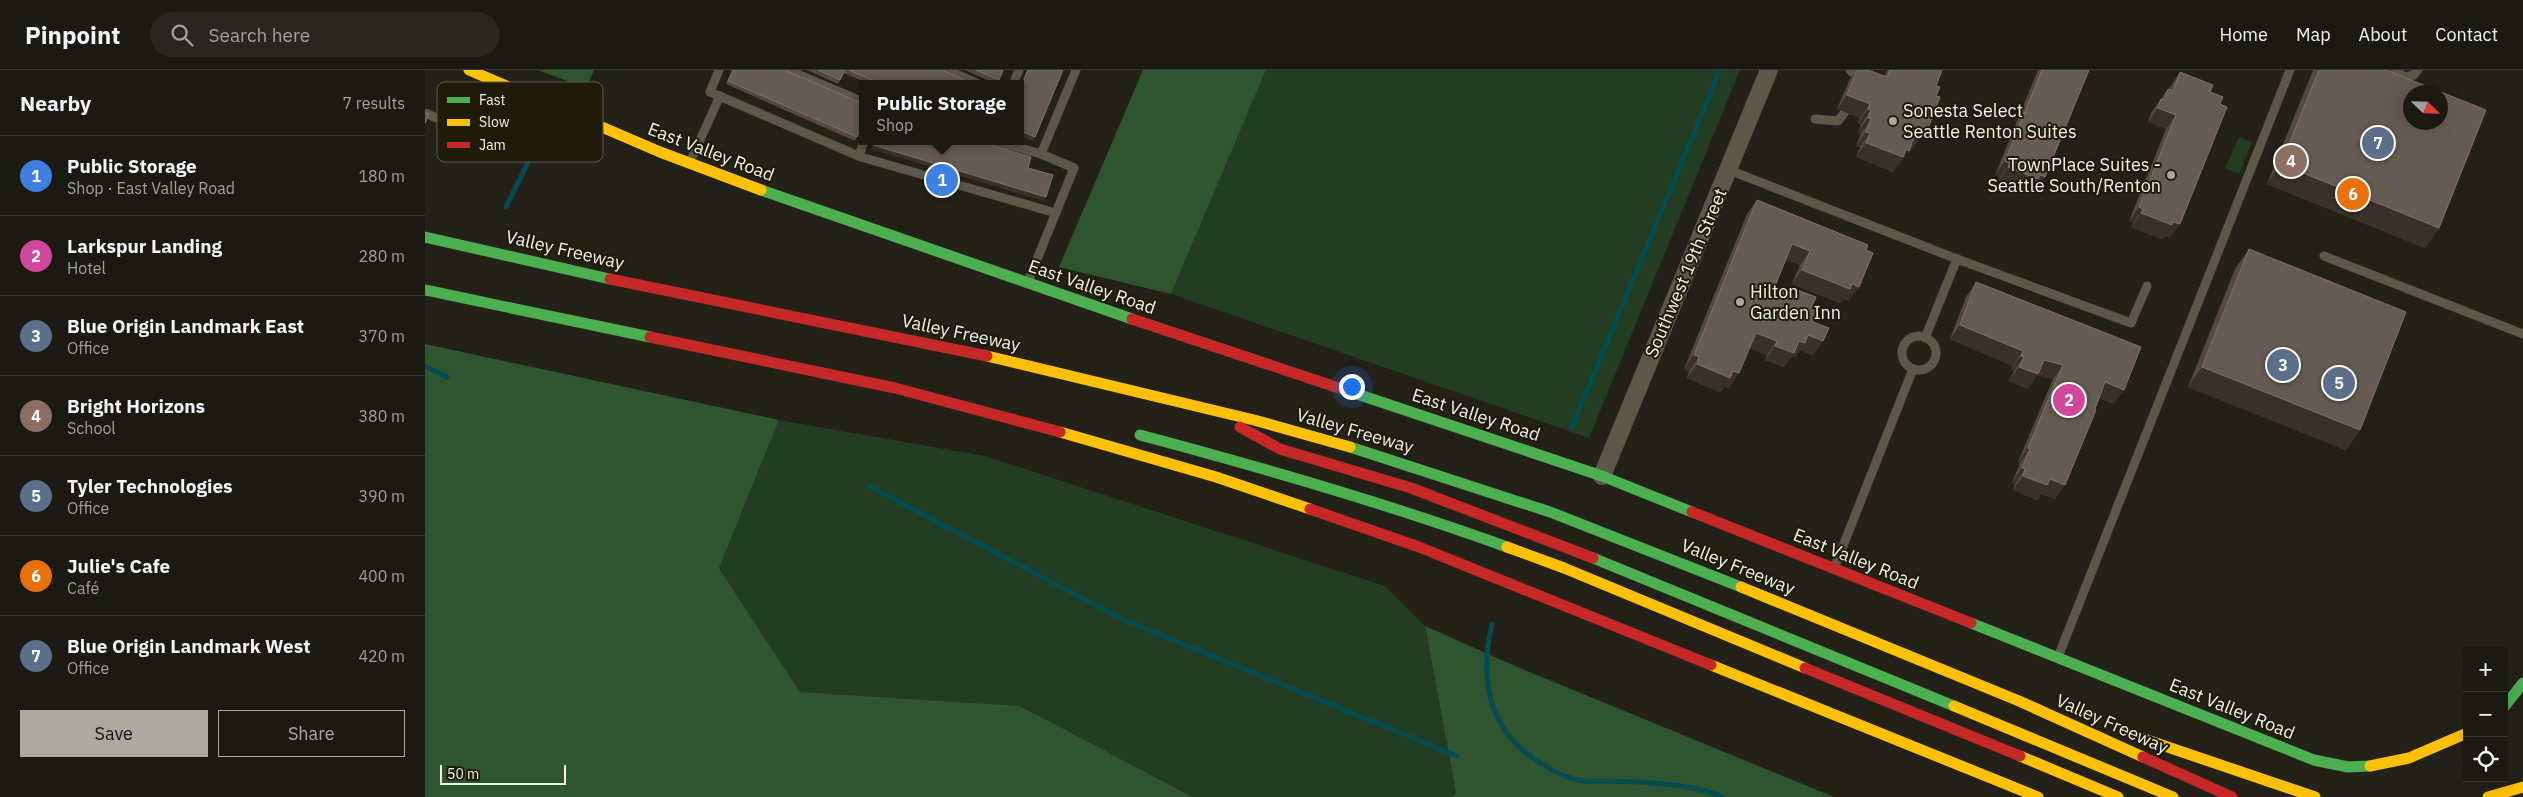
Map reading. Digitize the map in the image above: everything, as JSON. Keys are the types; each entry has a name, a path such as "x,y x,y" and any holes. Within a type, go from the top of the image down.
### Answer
{"main road":[{"name":"East Valley Road","path":"469,70 496,82"},
{"name":"East Valley Road","path":"603,127 689,163 797,204 1027,284 1602,476 2314,760 2348,767 2383,765 2415,757 2463,734"},
{"name":"Valley Freeway","path":"425,237 624,282 973,352 1206,408 1339,443 1550,512 1639,545 2019,701 2231,797"},
{"path":"425,290 895,388 1122,448 1319,511 1429,551 2038,797"},
{"path":"895,388 924,382"},
{"path":"1206,408 1280,449 1411,488 1486,516 1627,571 2173,797"},
{"path":"1125,431 1242,462 1410,512 1565,568 2115,796"},
{"path":"2508,702 2523,683"},
{"path":"1765,688 1804,712 1989,790"},
{"path":"2019,701 2075,712"},
{"path":"2131,734 2177,752 2315,797"},
{"path":"2488,797 2523,788"}],"street":[{"name":"Southwest 19th Street","path":"1602,476 1769,70"}],"lane":[{"path":"719,70 710,92 859,156 1056,213"},
{"path":"788,70 859,100"},
{"path":"947,70 970,80"},
{"path":"1041,154 1076,70"},
{"path":"1850,70 1857,76 1857,84"},
{"path":"2058,658 2290,70"},
{"path":"2394,70 2405,77 2414,74 2418,70"},
{"path":"689,163 720,96"},
{"path":"1815,118 1839,121 1845,112"},
{"path":"425,113 437,118"},
{"path":"859,156 863,145"},
{"path":"1010,145 1041,154 1074,168 1027,284"},
{"path":"1729,170 1957,259 2131,324 2147,286"},
{"path":"2324,256 2523,334"},
{"path":"1925,338 1957,259"},
{"path":"1925,338 1934,346 1935,357 1933,362 1925,369 1913,369 1905,363 1903,347 1910,339 1925,338"},
{"path":"1834,569 1913,369"}],"green space":[{"path":"538,70 594,70 589,82 570,82"},
{"path":"1143,70 1266,70 1171,294 1059,267"},
{"path":"1266,70 1740,70 1589,438 1171,294"},
{"path":"2239,137 2252,142 2239,174 2225,168"},
{"path":"425,344 779,420 719,568 800,692 1020,706 1193,797 425,797"},
{"path":"779,420 985,456 1385,586 1425,626 1456,794 1452,797 1193,797 1020,706 800,692 719,568"},
{"path":"1425,626 1515,666 1834,797 1452,797 1456,793"}],"building":[{"path":"733,70 785,70 859,102 859,132 857,137 728,81"},
{"path":"818,70 845,70 840,80"},
{"path":"849,70 942,70 964,80 872,80"},
{"path":"976,70 1003,70 999,80"},
{"path":"1028,70 1063,70 1035,137 1024,132 1024,80"},
{"name":"Sonesta Select Seattle Renton Suites","path":"1857,70 1868,70 1887,77 1890,70 1942,70 1936,86 1940,87 1936,96 1940,97 1928,128 1924,126 1919,139 1914,137 1909,151 1906,149 1903,157 1866,143 1870,133 1866,132 1871,119 1868,118 1871,110 1868,109 1870,104 1847,95"},
{"path":"2042,70 2089,70 2045,177 2040,175 2038,179 2008,167 2010,163 2005,161"},
{"path":"2319,70 2386,70 2424,85 2403,85 2403,130 2448,130 2448,95 2486,110 2439,228 2281,164"},
{"name":"TownPlace Suites - Seattle South/Renton","path":"2180,72 2213,85 2210,92 2223,97 2220,104 2227,107 2180,224 2173,222 2172,225 2141,213 2143,209 2139,207 2176,115 2158,108 2161,99 2164,100 2168,89 2173,91"},
{"path":"425,112 429,114 425,123"},
{"path":"873,145 992,145 1031,157 1028,168 1053,175 1046,197"},
{"name":"Hilton Garden Inn","path":"1757,200 1868,245 1866,250 1873,253 1859,287 1852,284 1850,289 1802,270 1810,251 1792,244 1775,286 1796,295 1797,290 1816,297 1811,309 1817,312 1813,322 1829,328 1823,341 1808,335 1805,343 1799,341 1794,353 1775,346 1777,341 1756,333 1739,373 1733,371 1730,378 1697,364 1699,357 1694,355"},
{"path":"2249,249 2406,312 2360,430 2202,367"},
{"path":"1976,282 2141,347 2124,390 2105,382 2096,410 2065,485 2050,479 2047,485 2023,476 2025,469 2022,468 2030,449 2028,448 2063,365 2044,360 2038,374 2019,367 2024,357 2021,356 2023,351 1960,325"}],"waterway":[{"path":"1572,427 1720,70"},
{"path":"506,207 528,162"},
{"path":"425,366 447,377"},
{"path":"869,486 1122,619 1457,756"},
{"path":"1492,624 1487,666 1488,686 1492,705 1500,722 1511,738 1526,753 1553,770 1578,780 1665,784 1710,792 1722,797"}],"traffic: fast":[{"path":"761,190 1132,319"},
{"path":"425,237 610,279"},
{"path":"425,290 650,337"},
{"path":"1345,390 1602,476 1692,512"},
{"path":"1140,435 1325,487 1507,547"},
{"path":"1350,447 1550,512 1741,587"},
{"path":"1593,558 1954,706"},
{"path":"1971,623 2314,760 2348,767 2370,766"},
{"path":"2508,702 2523,683"}],"traffic: slow":[{"path":"469,70 497,82"},
{"path":"603,128 660,152 761,190"},
{"path":"987,356 1254,420 1350,447"},
{"path":"1060,432 1216,477 1310,509"},
{"path":"1507,547 1564,568 1805,668"},
{"path":"1741,587 2019,701 2143,757"},
{"path":"1711,665 2038,797"},
{"path":"1954,706 2173,797"},
{"path":"2370,766 2409,758 2463,735"},
{"path":"2144,739 2315,797"},
{"path":"2020,756 2118,797"},
{"path":"2488,797 2523,787"}],"traffic: jam":[{"path":"610,279 987,356"},
{"path":"1132,319 1345,390"},
{"path":"650,337 895,388 1060,432"},
{"path":"1240,427 1280,449 1411,488 1593,558"},
{"path":"1310,509 1419,547 1711,665"},
{"path":"1692,512 1971,623"},
{"path":"1805,668 2020,756"},
{"path":"2143,757 2232,797"}],"place":[{"name":"Sonesta Select Seattle Renton Suites","path":"1893,121"},
{"name":"Blue Origin Landmark West","path":"2378,143"},
{"name":"Bright Horizons","path":"2291,161"},
{"name":"TownPlace Suites - Seattle South/Renton","path":"2171,175"},
{"name":"Public Storage","path":"942,180"},
{"name":"Julie's Cafe","path":"2353,194"},
{"name":"Hilton Garden Inn","path":"1740,302"},
{"name":"Blue Origin Landmark East","path":"2283,365"},
{"name":"Tyler Technologies","path":"2339,383"},
{"name":"Larkspur Landing","path":"2069,400"}]}
